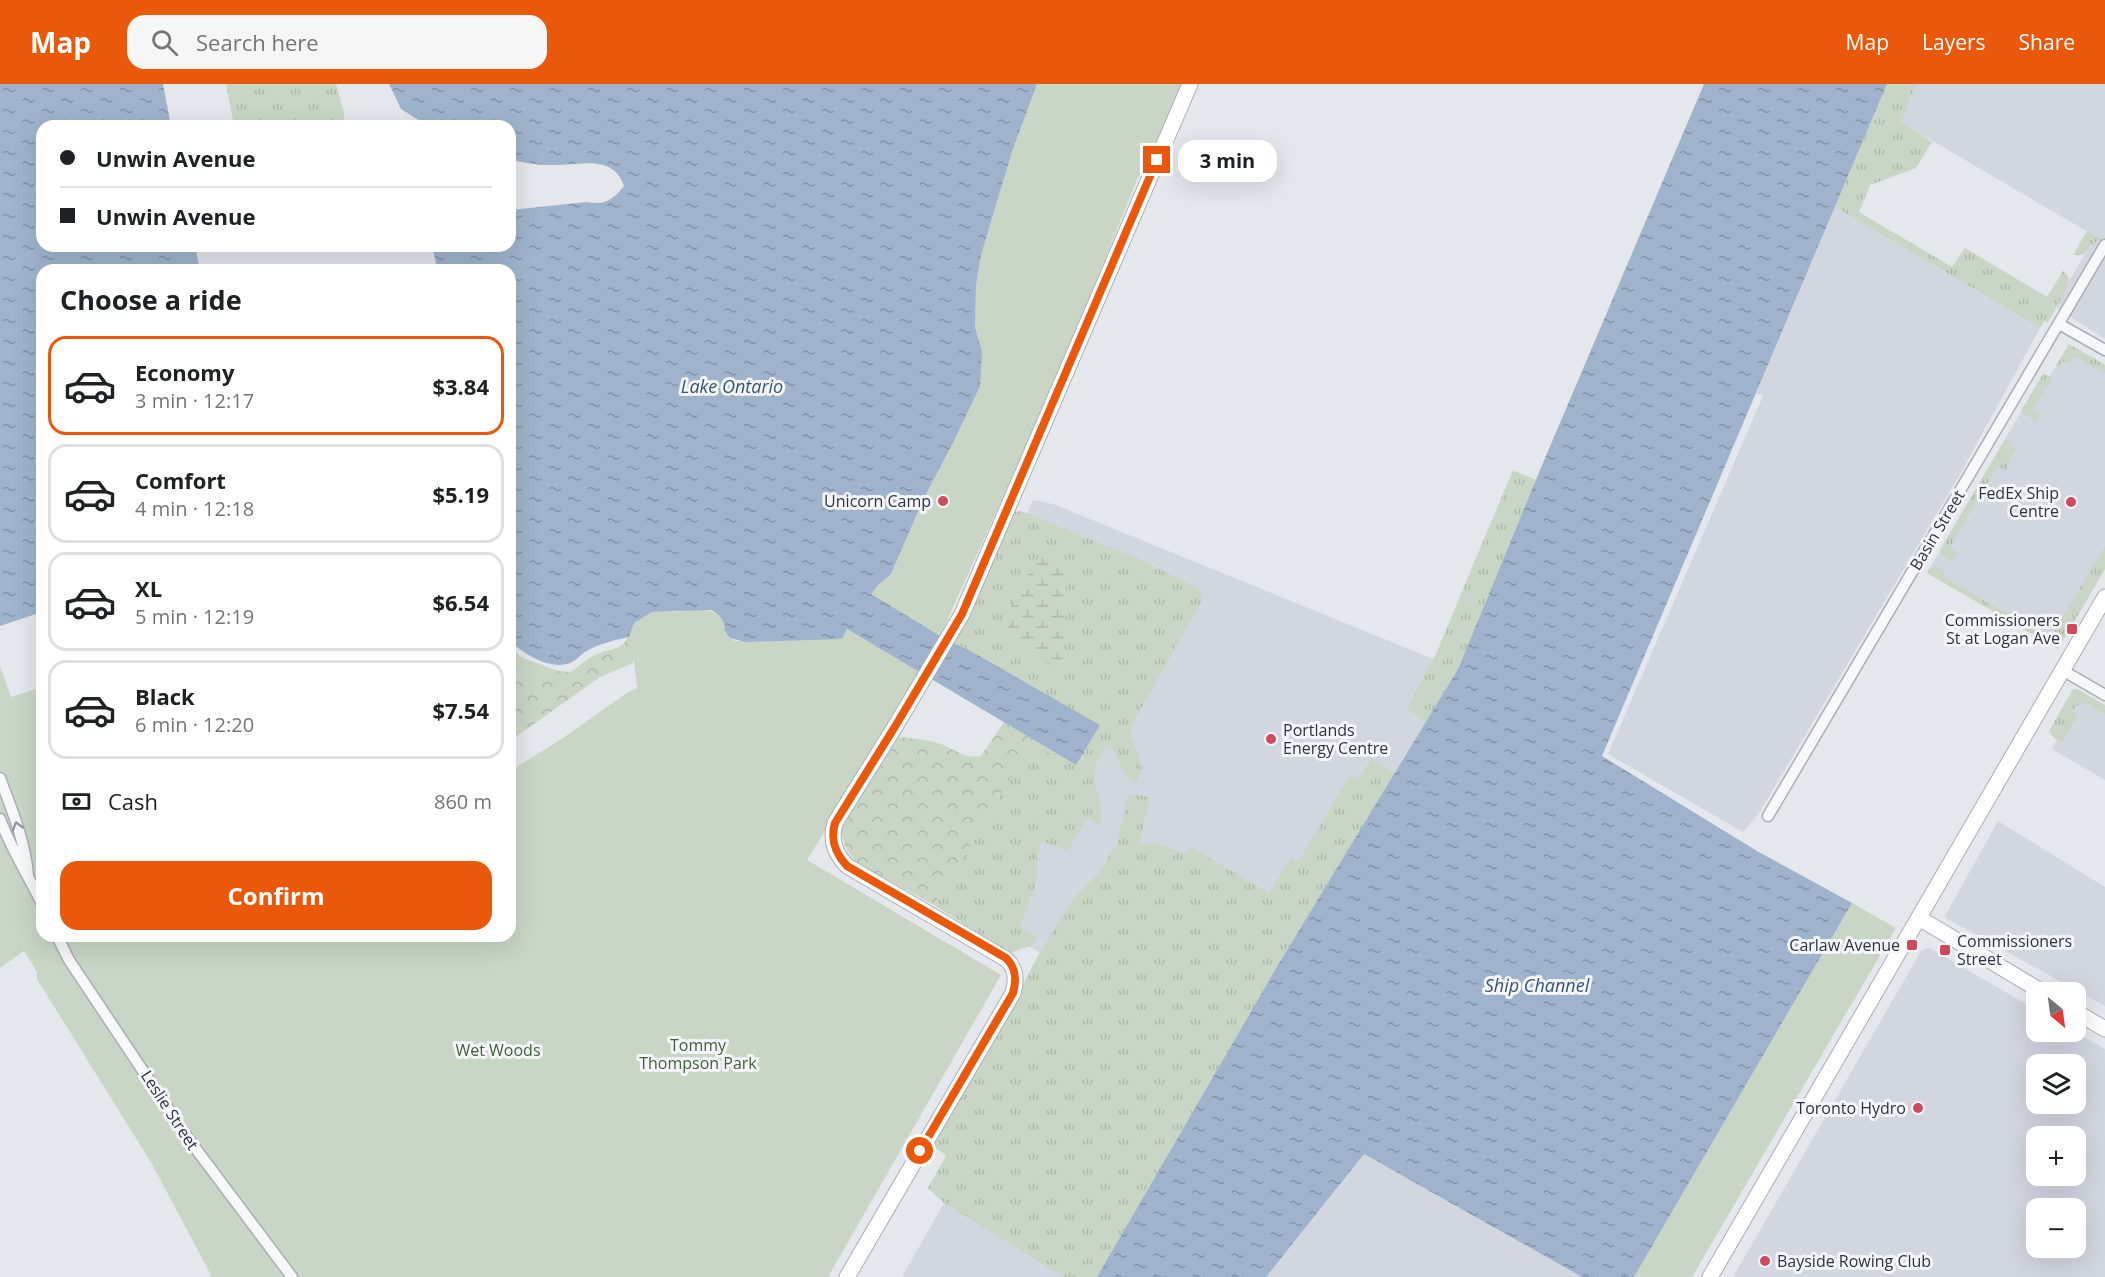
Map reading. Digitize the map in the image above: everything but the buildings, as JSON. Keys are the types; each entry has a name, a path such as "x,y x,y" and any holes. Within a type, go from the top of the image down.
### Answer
{"street":[{"path":"847,1277 1013,993 1016,983 1015,972 1006,958 847,866 839,857 834,845 835,823 962,614 1190,84"},
{"name":"Basin Street","path":"1768,816 2105,245"},
{"path":"2059,324 2105,350"},
{"path":"1710,1277 2105,597"},
{"path":"2062,670 2105,695"},
{"path":"0,778 14,814 26,856 28,875"},
{"path":"0,819 17,859 36,892"},
{"path":"1919,918 2026,982"},
{"name":"Leslie Street","path":"60,942 69,960 187,1137 292,1277"},
{"path":"2086,1018 2105,1029"}],"shaded area":[{"path":"1916,84 2105,84 2105,339 2057,308 2059,299 2086,252 2091,245 2100,241 1900,122"},
{"path":"1835,207 2040,328 1959,476 1759,813 1743,832 1608,754 1763,396 1756,393"},
{"path":"2069,344 2105,365 2105,569 2058,649 1927,573 2043,374 2050,376"},
{"name":"Portlands Energy Centre","path":"1033,500 1053,504 1458,669 1278,965 1097,1277 902,1277 944,1203 928,1188 1058,964 942,892 1031,743 1076,765 1100,725 969,650"},
{"path":"2087,704 2105,715 2105,780 2052,749 2057,740 2062,743 2078,716 2072,713 2077,705"},
{"path":"1998,821 2105,887 2105,1006 2086,995 2086,982 2062,982 1945,916"},
{"path":"1929,948 2026,1004 2026,1042 2086,1042 2086,1038 2105,1049 2105,1277 1733,1277 1921,951"},
{"path":"1364,1154 1582,1277 1266,1277"}],"green space":[{"path":"226,84 336,84 344,112 344,119 342,120 233,120"},
{"path":"1037,84 1184,84 1167,125 1151,149 1136,182 1047,404 940,636 870,595 891,574 924,498 954,441 982,351 975,327 976,286 981,255 1012,152"},
{"path":"1887,84 1916,84 1901,122 1932,142 1916,168 1870,185 1859,212 1952,267 1965,248 2047,297 2063,271 2069,279 2066,287 2048,322 2044,321 2040,328 1835,207"},
{"path":"2087,231 2102,239 2091,245 2083,255 2073,255"},
{"path":"2069,344 2105,365 2105,374 2074,356 2069,364 2063,361 2059,367 2056,366"},
{"path":"2043,374 2052,378 2033,411 2040,415 2036,422 2021,411"},
{"path":"2004,441 2010,441 2008,445 2016,449 2008,462 2010,464 2006,470 1997,467 1950,547 1958,553 1951,561 1943,556 1940,550"},
{"path":"1513,470 1536,480 1458,669 1426,722 1407,709 1435,656"},
{"path":"1021,511 1132,556 1198,588 1202,595 1201,602 1134,721 1129,734 1142,769 1136,783 1127,779 1114,750 1106,745 1094,772 1101,811 1100,825 1087,818 1068,851 1042,841 1037,856 1036,884 1020,927 1038,937 1030,946 1010,953 934,905 1031,743 1076,765 1099,725 950,642 1011,513","holes":["1034,565 1056,666 1025,651 1006,626 1015,598"]},
{"path":"2105,546 2105,569 2058,649 1927,573 1930,568 1938,567 1946,572 1944,577 2050,639"},
{"path":"1042,558 1057,562 1066,576 1064,657 1056,666 1018,646 1011,638 1008,629 1008,617 1012,604 1030,572"},
{"name":"Tommy Thompson Park","path":"697,609 716,614 725,623 728,635 735,641 847,629 922,673 807,860 1001,975 828,1277 212,1277 152,1164 37,979 37,972 24,951 0,968 0,666 11,697 36,689 36,942 516,942 516,767 637,688 631,638 634,623 652,612 680,612"},
{"path":"634,623 633,663 600,677 516,737 516,680 522,675 571,672 591,657 618,648 630,633"},
{"path":"516,652 521,657 558,671 522,675 516,680"},
{"path":"2073,689 2105,705 2105,715 2087,704 2077,705 2072,712 2078,716 2062,743 2049,731"},
{"path":"1005,721 1055,753 1053,755 1031,743 934,905 856,863 845,846 840,829 899,737 931,741 975,757 981,756"},
{"path":"1371,759 1395,774 1278,965 1097,1277 1064,1277 944,1203 928,1188 946,1156 935,1147 935,1140 976,1073 1040,952 1073,899 1098,874 1117,844 1128,795 1150,798 1139,845 1153,843 1187,854 1191,847 1269,893 1291,858 1298,862 1351,774 1358,779"},
{"path":"1852,903 1896,928 1692,1277 1634,1277"}],"water":[{"path":"0,84 163,84 170,120 36,120 36,252 196,252 199,264 36,264 36,614 0,626"},
{"name":"Lake Ontario","path":"389,84 1037,84 1012,152 981,255 976,286 975,327 982,351 980,386 924,498 891,574 871,594 950,642 969,650 1100,725 1076,765 847,629 842,639 745,642 730,638 724,630 722,619 711,610 652,612 634,623 629,637 595,647 572,662 562,665 537,660 516,646 516,264 436,264 433,252 516,252 516,209 604,202 616,195 624,186 619,176 604,165 584,163 542,165 516,160 516,120 418,120 401,109"},
{"name":"Ship Channel","path":"1704,84 1887,84 1602,756 1757,851 1852,903 1634,1277 1582,1277 1364,1154 1266,1277 1097,1277 1278,965 1458,669"}],"place":[{"name":"Unicorn Camp","path":"943,501"},
{"name":"FedEx Ship Centre","path":"2071,502"},
{"name":"Commissioners St at Logan Ave","path":"2072,629"},
{"name":"Portlands Energy Centre","path":"1271,739"},
{"name":"Carlaw Avenue","path":"1912,945"},
{"name":"Commissioners Street","path":"1945,950"},
{"name":"Toronto Hydro","path":"1918,1108"},
{"name":"Bayside Rowing Club","path":"1765,1261"}],"route":[{"path":"920,1151 1013,993 1016,983 1015,972 1006,958 847,866 835,850 833,830 835,823 962,614 1157,160"}],"park label":[{"name":"Wet Woods","path":"498,1050"}]}
